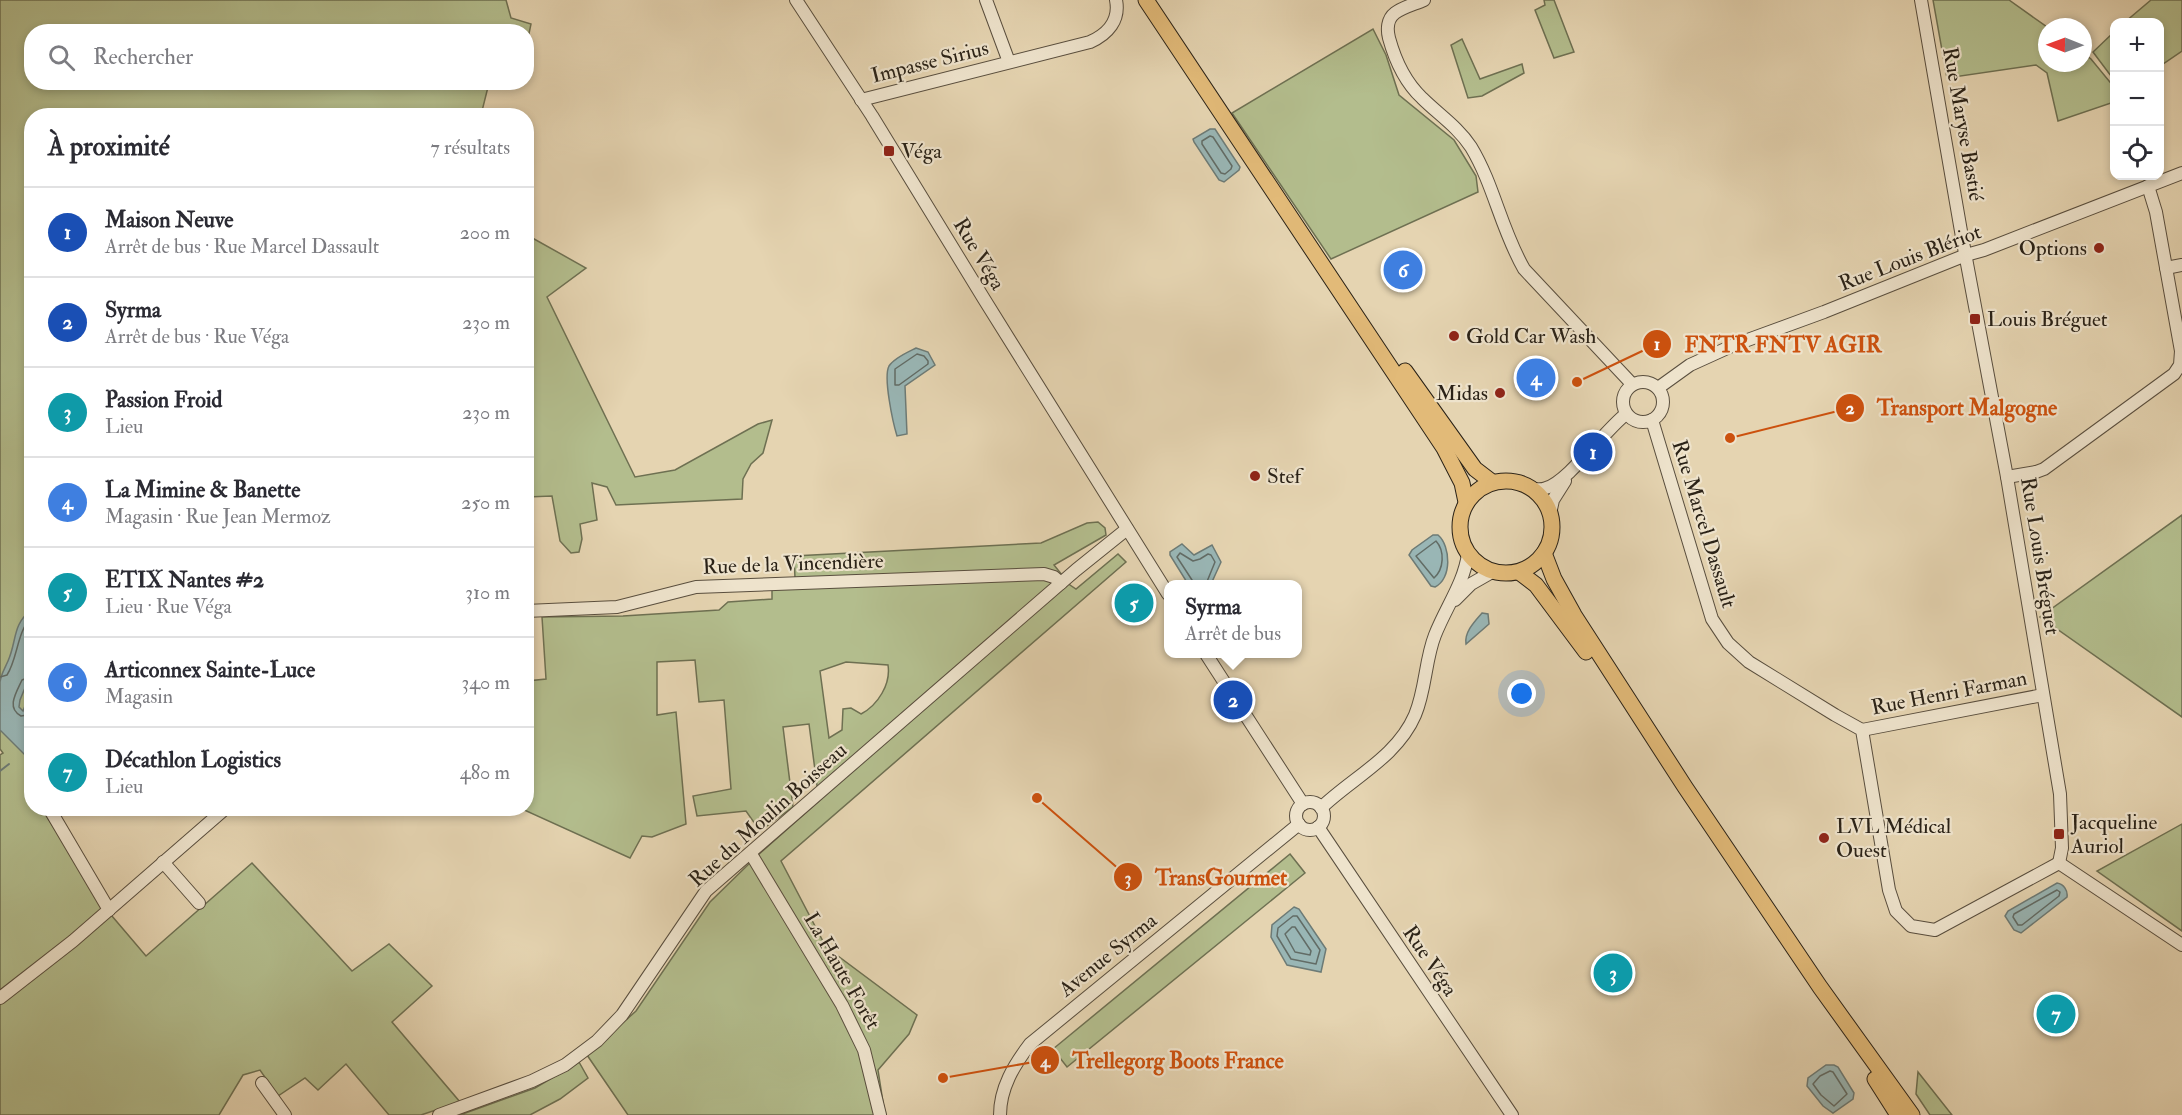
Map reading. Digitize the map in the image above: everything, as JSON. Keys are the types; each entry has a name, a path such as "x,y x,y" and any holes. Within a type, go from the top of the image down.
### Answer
{"main road":[{"path":"1146,0 1444,448 1462,483 1466,502"},
{"path":"1293,220 1341,279 1475,469 1492,482"},
{"path":"1506,480 1532,489 1542,498 1550,514 1552,534 1544,553 1533,565 1519,572 1506,574 1492,572 1481,567 1468,554 1461,538 1459,526 1466,502 1475,492 1492,482 1506,480"},
{"path":"1544,553 1549,569 1574,615 1684,787 1820,987 1912,1115"},
{"path":"1519,572 1536,585 1556,610 1684,787"},
{"path":"1820,987 1836,1017 1898,1115"}],"street":[{"name":"Rue Véga","path":"796,0 861,100 1164,587"},
{"name":"Impasse Sirius","path":"986,0 1009,63"},
{"name":"Impasse Sirius","path":"861,100 1090,42 1102,36 1114,22 1118,11 1116,0"},
{"path":"1424,0 1394,14 1389,21 1387,31 1394,56 1421,98 1454,127 1470,145 1485,173 1505,230 1524,269 1632,384"},
{"name":"Rue Maryse Bastié","path":"1921,0 1966,255"},
{"name":"Rue Louis Blériot","path":"1658,388 1689,365 1734,345 2182,173"},
{"path":"2007,477 2036,472 2044,468 2180,365 2181,351 2148,186"},
{"name":"Rue Louis Bréguet","path":"1966,255 2007,477 2060,794 2062,848 2059,863"},
{"path":"2166,268 2182,265"},
{"path":"1643,381 1658,388 1663,406 1657,417 1647,422 1635,421 1626,414 1622,403 1623,397 1632,384 1643,381"},
{"path":"1550,514 1557,492 1574,467 1612,424 1626,414"},
{"name":"Rue Marcel Dassault","path":"1652,420 1712,619 1728,644 1749,662 1862,730"},
{"path":"1532,489 1552,486 1574,467"},
{"name":"Rue du Moulin Boisseau","path":"439,1115 548,1073 565,1065 597,1041 622,1015 706,891 1061,584 1130,532"},
{"path":"1320,808 1387,753 1405,734 1421,699 1432,643 1464,575 1468,554"},
{"path":"1447,607 1471,584 1492,572"},
{"name":"Rue de la Vincendière","path":"534,611 616,607 696,587 1044,574 1054,577 1061,584"},
{"path":"1209,658 1303,804"},
{"name":"Rue Henri Farman","path":"1862,730 2043,695"},
{"path":"1862,730 1889,890 1896,911 1911,926 1935,930 2059,863 2182,945"},
{"path":"1310,802 1320,808 1323,820 1318,828 1306,829 1299,824 1296,816 1303,804 1310,802"},
{"path":"54,816 109,910"},
{"path":"0,998 73,941 217,816"},
{"name":"Avenue Syrma","path":"1000,1115 1003,1093 1010,1073 1030,1044 1299,824"},
{"name":"Rue Véga","path":"1318,828 1512,1115"},
{"name":"La Haute Forêt","path":"751,854 842,1005 864,1050 880,1115"},
{"path":"163,862 199,903"},
{"path":"262,1083 285,1115"}],"green space":[{"path":"0,0 506,0 511,18 531,24 24,24 24,90 487,90 483,108 24,108 24,816 46,816 106,909 146,956 252,863 352,971 389,944 432,986 392,1022 460,1102 421,1115 389,1115 346,1064 318,1090 305,1078 278,1096 260,1070 243,1075 219,1115 0,1115 0,755 3,753 0,749"},
{"path":"1544,0 1554,0 1574,52 1554,58 1535,10 1545,5"},
{"path":"1933,0 2009,0 2038,21 2038,66 1947,78"},
{"path":"2151,0 2182,0 2182,51 2164,63 2164,18 2130,18"},
{"path":"1373,29 1386,55 1399,95 1454,140 1476,176 1478,192 1331,259 1232,113"},
{"path":"2110,36 2110,75 2093,52"},
{"path":"1462,39 1480,79 1522,64 1524,73 1482,96 1468,98 1451,45"},
{"path":"2092,60 2110,82 2110,103 2058,121 2047,73 2092,72"},
{"path":"534,239 586,268 547,297 635,477 675,470 758,424 772,420 763,453 751,464 743,479 742,499 616,505 607,487 592,483 597,520 580,524 582,539 579,552 571,553 560,541 552,496 534,497"},
{"path":"2182,515 2182,717 2040,617"},
{"path":"1098,522 1105,528 1106,535 1054,565 1076,589 1118,554 1126,562 781,861 826,947 917,1015 909,1034 878,1070 885,1115 628,1115 587,1055 636,1011 710,902 758,855 819,801 809,724 783,727 793,807 760,831 746,811 697,816 693,796 731,789 724,700 699,702 695,660 657,662 657,715 676,712 686,824 652,837 642,836 630,858 534,814 534,680 546,679 542,617 623,616 719,610 728,602 772,599 772,580 795,578 794,556 1041,543 1087,523","holes":["846,662 888,665 885,686 878,700 861,714 851,708 843,709 842,730 829,738 820,671"]},
{"path":"2182,824 2182,931 2097,871"},
{"path":"1290,854 1305,873 1067,1067 1053,1049"},
{"path":"579,1062 588,1078 560,1099 530,1115 460,1115 535,1088"},
{"path":"1918,1072 1952,1115 1930,1115 1916,1094"}],"water":[{"path":"1210,129 1215,129 1240,167 1224,182 1219,180 1193,139"},
{"path":"916,348 928,352 935,365 905,386 907,434 897,436 889,400 887,372 894,360"},
{"path":"1433,535 1438,535 1442,540 1448,562 1441,583 1435,587 1431,586 1409,555 1412,550"},
{"path":"1182,544 1194,555 1212,545 1221,562 1213,580 1186,580 1170,552"},
{"path":"1482,613 1488,614 1489,624 1466,644 1468,631"},
{"path":"24,617 24,690 19,707 23,711 24,708 24,754 0,730 0,682"},
{"path":"2057,883 2065,888 2067,897 2021,933 2014,930 2005,916 2008,911"},
{"path":"1294,907 1299,909 1326,949 1321,972 1287,965 1271,937 1272,925"},
{"path":"1826,1065 1838,1067 1854,1093 1853,1099 1833,1113 1823,1106 1807,1086 1808,1078"}],"waterway":[{"path":"0,771 9,764"}],"place":[{"name":"Véga","path":"889,151"},
{"name":"Options","path":"2099,248"},
{"name":"Articonnex Sainte-Luce","path":"1403,270"},
{"name":"Louis Bréguet","path":"1975,319"},
{"name":"Gold Car Wash","path":"1454,336"},
{"name":"La Mimine & Banette","path":"1536,378"},
{"name":"FNTR FNTV AGIR","path":"1577,382"},
{"name":"Midas","path":"1500,393"},
{"name":"Transport Malgogne","path":"1730,438"},
{"name":"Maison Neuve","path":"1593,452"},
{"name":"Stef","path":"1255,476"},
{"name":"ETIX Nantes #2","path":"1134,603"},
{"name":"Syrma","path":"1233,700"},
{"name":"TransGourmet","path":"1037,798"},
{"name":"Jacqueline Auriol","path":"2059,834"},
{"name":"LVL Médical Ouest","path":"1824,838"},
{"name":"Passion Froid","path":"1613,973"},
{"name":"Décathlon Logistics","path":"2056,1014"},
{"name":"Trellegorg Boots France","path":"943,1078"}]}
